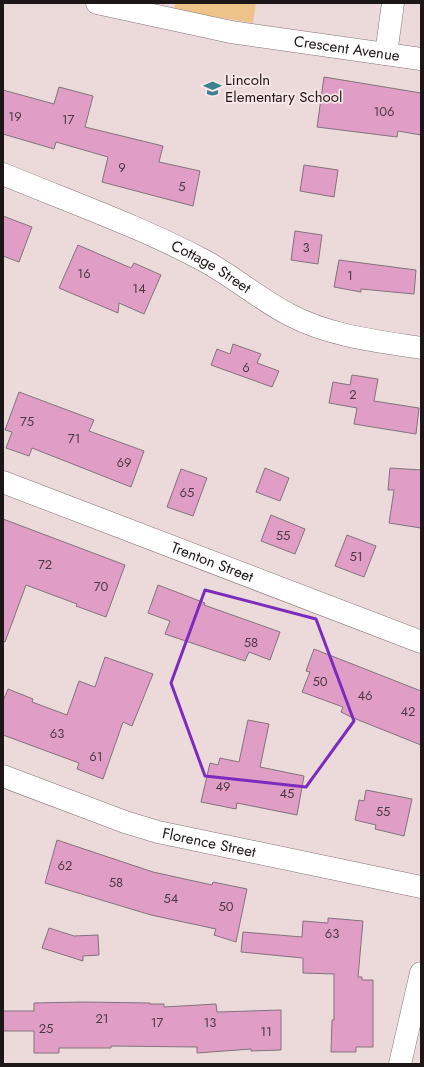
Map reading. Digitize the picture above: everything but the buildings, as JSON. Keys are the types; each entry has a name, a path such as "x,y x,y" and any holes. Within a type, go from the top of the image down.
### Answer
{"street":[{"name":"Crescent Avenue","path":"98,3 179,22 272,38 421,59"},
{"path":"386,54 393,3"},
{"name":"Cottage Street","path":"3,174 128,226 202,260 266,302 304,322 347,336 421,348"},
{"name":"Trenton Street","path":"3,482 421,642"},
{"name":"Florence Street","path":"3,776 125,822 158,832 421,888"},
{"path":"400,1064 421,973"}],"highlighted area":[{"path":"205,590 316,619 354,721 306,787 205,776 171,683"}],"shaded area":[{"path":"175,3 256,3 253,23 174,10"}],"place":[{"name":"Lincoln Elementary School","path":"212,89"}]}
